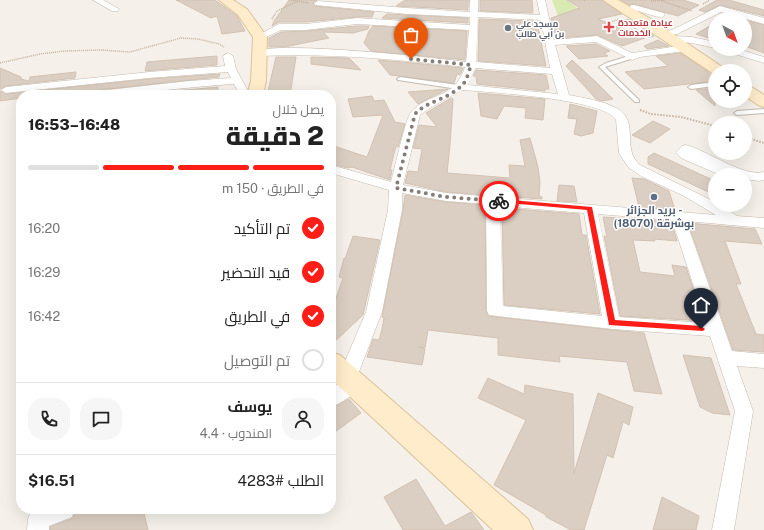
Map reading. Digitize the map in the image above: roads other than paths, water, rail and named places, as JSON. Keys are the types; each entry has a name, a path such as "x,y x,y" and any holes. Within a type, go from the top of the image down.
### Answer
{"street":[{"path":"97,0 115,9"},
{"path":"226,0 242,12 265,34"},
{"path":"384,9 395,0"},
{"path":"474,0 474,28 471,65 464,83 446,97 421,108 415,114 396,188 395,210 374,312 340,381 517,530"},
{"path":"541,0 556,70 564,98"},
{"path":"609,0 665,35 688,44 711,64"},
{"path":"630,13 650,1"},
{"path":"320,2 384,9 545,18"},
{"path":"665,35 720,9 764,21"},
{"path":"630,13 661,15"},
{"path":"257,90 258,53 265,34 279,27 306,27 356,21 474,28"},
{"path":"550,43 597,39 632,57 638,54 688,44 708,45"},
{"path":"258,53 296,50 364,54 471,65 556,70"},
{"path":"228,56 231,69 242,90"},
{"path":"749,56 764,60"},
{"path":"6,90 149,75 231,69"},
{"path":"132,90 174,85 236,81"},
{"path":"458,87 528,92 564,98 615,112 621,120 625,151 631,164 704,200 733,220"},
{"path":"752,94 764,102"},
{"path":"714,168 685,155 682,152 686,149 693,151 731,168"},
{"path":"336,170 396,188 446,197 764,223"},
{"path":"493,201 495,311 612,323 716,330"},
{"path":"590,208 612,323"},
{"path":"677,215 744,411 723,530"},
{"path":"725,358 764,361"},
{"path":"38,530 39,519 52,514"}],"lane":[{"path":"630,13 633,24"},
{"path":"633,24 646,22"},
{"path":"633,24 665,35"},
{"path":"632,57 626,61 604,64 602,67 637,101"},
{"path":"400,79 458,87"},
{"path":"691,87 708,85"},
{"path":"737,113 764,111"}],"place":[{"name":"عيادة متعددة الخدمات","path":"609,27"},
{"name":"مسجد علي بن أبي طالب","path":"508,28"},
{"name":"بريد الجزائر - بوشرقة (18070)","path":"654,197"}]}
